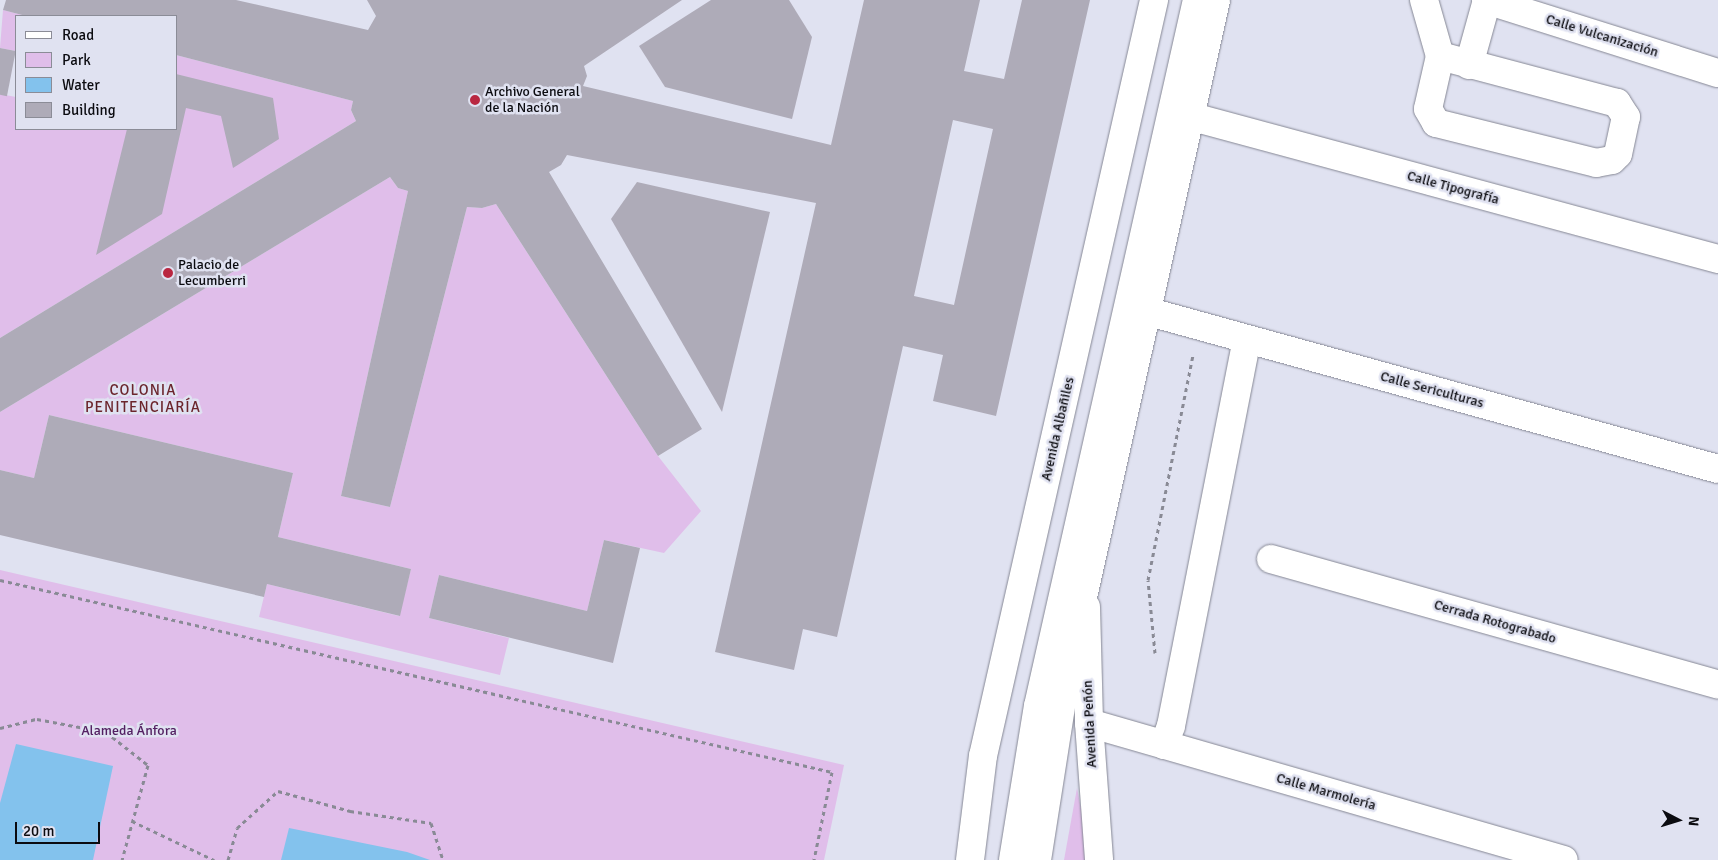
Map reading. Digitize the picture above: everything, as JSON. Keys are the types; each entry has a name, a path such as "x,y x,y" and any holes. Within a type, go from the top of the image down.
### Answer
{"street":[{"name":"Avenida Albañiles","path":"970,860 983,756 1154,0"},
{"path":"1013,860 1038,706 1197,0"},
{"path":"1037,860 1057,725 1085,587 1216,0"},
{"path":"1424,0 1440,56 1428,109 1436,123 1596,163 1612,160 1618,154 1626,117 1617,103 1440,56"},
{"path":"1469,65 1487,0"},
{"name":"Calle Vulcanización","path":"1487,0 1718,73"},
{"name":"Calle Tipografía","path":"1189,116 1718,259"},
{"name":"Calle Sericulturas","path":"1146,311 1718,469"},
{"path":"1164,745 1171,726 1247,340"},
{"name":"Cerrada Rotograbado","path":"1271,559 1718,685"},
{"name":"Avenida Peñón","path":"1085,587 1089,723 1099,860"},
{"name":"Calle Marmolería","path":"1089,723 1564,860"}],"path":[{"path":"1155,657 1148,580 1199,326"},
{"path":"0,580 832,772 814,860"},
{"path":"0,728 37,719 106,732 148,765 122,860"},
{"path":"228,860 237,828 278,791 350,812 431,823 443,860"},
{"path":"132,821 214,860"}],"green space":[{"path":"3,10 22,15 15,15 15,51 0,48"},
{"path":"178,56 353,101 351,110 356,121 0,338 0,94 15,97 15,130 178,130"},
{"path":"390,177 398,188 408,191 341,496 390,507 467,207 482,208 496,204 658,456 701,511 664,553 604,540 587,611 439,575 429,618 509,638 500,675 259,617 267,584 399,616 411,569 278,537 293,473 49,415 34,478 0,470 0,412"},
{"name":"Alameda Ánfora","path":"0,570 844,765 824,860 0,860"},
{"path":"1077,788 1091,860 1064,860"}],"water":[{"path":"16,744 113,766 93,860 0,860 0,803"},
{"path":"289,828 407,852 430,860 281,860"}],"building":[{"path":"6,0 236,0 368,30 376,16 367,0 682,0 584,66 587,76 583,86 831,145 864,0 980,0 964,71 1004,79 1022,0 1090,0 996,416 933,401 943,355 903,346 837,637 803,629 794,670 715,652 816,203 567,155 561,165 549,172 702,429 658,456 496,204 482,208 467,207 390,507 341,496 408,191 398,188 390,177 0,412 0,338 356,121 351,110 353,101 178,56 178,15 22,15 3,10","holes":["953,120 993,129 954,305 914,296"]},
{"path":"711,0 789,0 812,37 792,119 665,87 639,46"},
{"path":"0,48 15,51 7,96 0,95"},
{"path":"178,74 273,98 279,139 233,168 221,116 186,108 162,214 96,255 127,130 178,130"},
{"path":"637,182 770,212 722,412 611,219"},
{"path":"49,415 293,473 278,537 411,569 400,616 267,584 264,597 0,535 0,470 34,478"},
{"path":"604,540 640,548 613,663 429,618 439,575 587,611"}],"place":[{"name":"Archivo General de la Nación","path":"475,100"},
{"name":"Palacio de Lecumberri","path":"168,273"}],"district":[{"name":"COLONIA PENITENCIARÍA","path":"143,398"}]}
